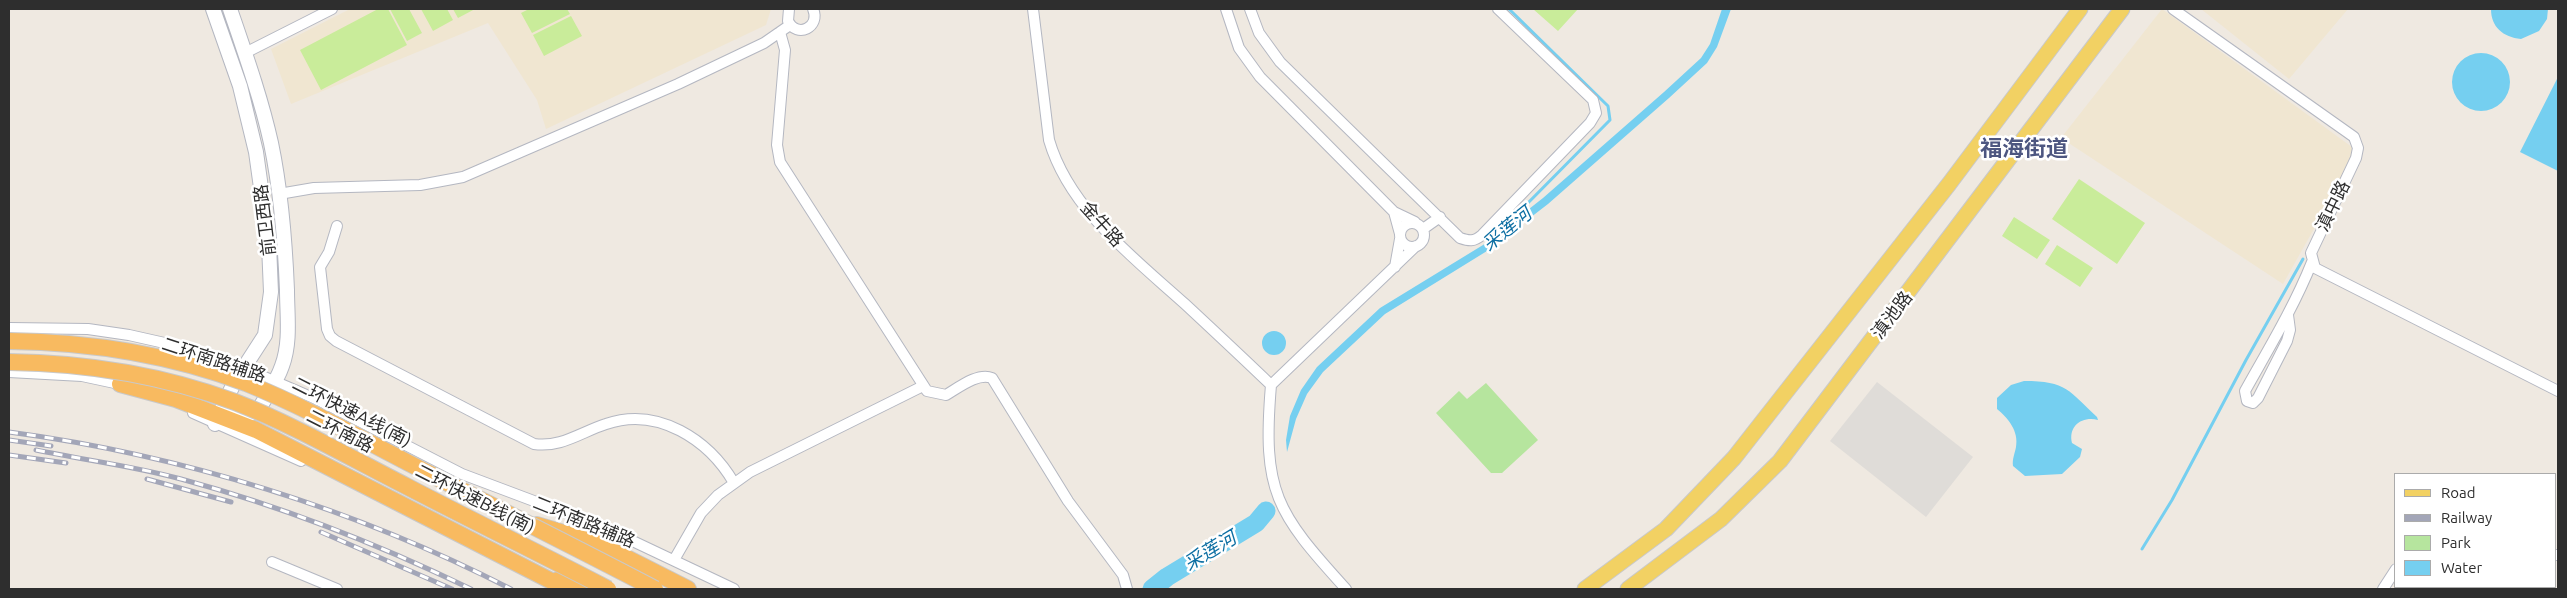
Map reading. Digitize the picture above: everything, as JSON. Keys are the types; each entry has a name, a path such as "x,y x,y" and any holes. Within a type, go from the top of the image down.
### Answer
{"highway":[{"name":"二环快速A线(南)","path":"9,342 69,343 117,348 177,361 227,376 321,417 654,589"},
{"name":"二环快速B线(南)","path":"9,361 67,364 122,371 172,382 220,397 298,430 608,589"},
{"path":"120,384 221,411 238,423 566,589"},
{"path":"506,513 597,543 688,589"},
{"path":"524,546 596,589"},
{"path":"501,555 543,574 592,589"}],"main road":[{"name":"前卫西路","path":"213,9 240,86 254,142 269,244 272,292 265,335 234,383 221,411"},
{"name":"前卫西路","path":"230,9 245,53 271,144 286,258 287,345 283,365 276,381 259,409"},
{"name":"滇池路","path":"1585,589 1657,537 1685,511 1729,464 1949,184 2080,9"},
{"name":"滇池路","path":"1628,589 1721,519 1780,461 2122,9"},
{"name":"二环南路","path":"9,342 69,346 125,353 176,364 234,383 267,396 338,430 647,589"},
{"name":"二环南路","path":"9,361 68,361 122,368 172,379 221,411 259,409 324,440 614,589"}],"street":[{"path":"245,53 332,9"},
{"path":"789,9 787,17 790,25 797,30 808,28 814,22 815,9"},
{"name":"金牛路","path":"1033,9 1049,140 1054,157 1067,182 1093,216 1128,253 1271,385"},
{"path":"1226,9 1239,48 1260,77 1394,212 1420,227 1424,238 1271,385 1268,446 1270,471 1274,488 1281,507 1299,536 1346,589"},
{"path":"1250,9 1259,33 1280,62 1460,238 1468,241 1476,240 1590,123 1596,113 1593,100 1498,9"},
{"name":"滇中路","path":"2173,9 2354,138 2358,148 2356,158 2311,253 2312,262 2288,315 2245,391 2247,401 2253,403 2258,398 2287,341 2290,330 2288,315"},
{"path":"279,194 314,188 420,185 463,178 678,84 764,43 790,25"},
{"path":"780,32 784,50 777,145 780,162 927,391 946,395 979,377 987,375 992,378 1068,501 1123,575 1127,589"},
{"path":"1394,212 1400,236 1405,245 1416,246"},
{"path":"1395,267 1400,236 1406,224 1420,227 1440,217"},
{"path":"337,226 329,252 320,267 327,329 330,336 336,341 534,444 557,444 607,424 620,421 636,420 667,425 697,440 711,451 721,462 734,483"},
{"path":"2312,262 2315,268 2334,279 2558,392"},
{"name":"二环南路辅路","path":"9,328 88,330 129,335 169,344 243,368 276,381 351,416 462,474 602,527 734,589"},
{"path":"9,372 82,376 120,384"},
{"path":"674,560 701,513 718,495 734,483 750,472 923,386"},
{"path":"221,411 308,465 566,589"},
{"path":"272,562 338,589"},
{"path":"2383,589 2394,572"}],"shaded area":[{"path":"350,9 771,9 766,25 546,129 537,100 488,23 291,104 271,49"},
{"path":"2162,9 2352,147 2352,161 2283,284 2061,138"},
{"path":"2201,9 2348,9 2289,79"},
{"path":"1877,382 1973,457 1926,517 1830,441"}],"green space":[{"path":"378,9 388,9 407,45 321,90 300,50"},
{"path":"390,9 409,9 422,33 407,41"},
{"path":"421,9 447,9 453,20 433,31"},
{"path":"453,9 475,9 458,18"},
{"path":"529,9 567,9 570,14 532,33 521,13"},
{"path":"1533,9 1578,9 1558,31"},
{"path":"571,16 582,36 544,56 533,35"},
{"path":"2079,179 2145,223 2117,264 2052,219"},
{"path":"2014,217 2050,240 2037,259 2002,236"},
{"path":"2057,245 2093,268 2080,287 2045,264"},
{"path":"1486,383 1538,440 1502,473 1491,473 1436,413 1459,391 1467,399"}],"water":[{"name":"采莲河","path":"1722,9 1731,9 1717,47 1707,63 1669,98 1548,204 1487,251 1385,314 1323,372 1307,394 1296,419 1287,452 1286,440 1290,416 1301,390 1317,367 1380,308 1483,245 1543,198 1664,92 1701,58 1710,44"},
{"path":"2491,9 2548,9 2547,19 2539,31 2521,39 2509,36 2499,30 2493,21"},
{"path":"2481,53 2497,58 2505,66 2510,82 2505,98 2497,106 2481,111 2465,106 2457,98 2452,82 2457,66 2465,58"},
{"path":"2558,77 2558,171 2520,152"},
{"path":"1274,331 1282,335 1286,343 1282,351 1274,355 1266,351 1262,343 1266,335"},
{"path":"2024,381 2050,383 2066,389 2097,417 2098,420 2082,421 2074,427 2071,437 2072,443 2082,449 2080,457 2062,474 2025,476 2013,466 2016,436 2009,421 1997,409 1997,398 2011,385"}],"waterway":[{"path":"1509,9 1608,106 1610,120 1520,211 1517,219"},
{"path":"2142,549 2172,500 2246,360 2303,259"},
{"name":"采莲河","path":"1152,589 1167,577 1256,523 1266,511"}],"railway":[{"path":"9,432 74,442 138,455 266,489 329,510 391,534 452,560 511,589"},
{"path":"9,440 51,446"},
{"path":"36,450 163,474 255,501 329,527 436,572 471,589"},
{"path":"9,455 66,463"},
{"path":"147,479 231,502"},
{"path":"321,532 452,589"}],"district":[{"name":"福海街道","path":"2024,149"}]}
